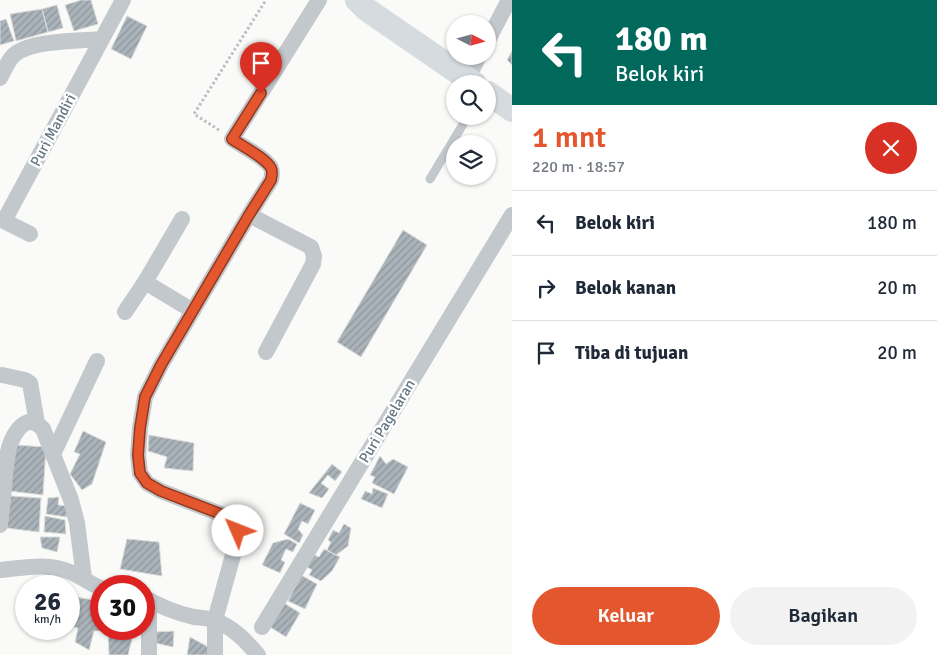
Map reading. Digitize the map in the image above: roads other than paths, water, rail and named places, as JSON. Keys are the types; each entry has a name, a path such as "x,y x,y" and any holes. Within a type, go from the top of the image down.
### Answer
{"street":[{"name":"Puri Mandiri","path":"30,234 2,220 123,0"},
{"path":"215,655 214,620 238,537 236,524 231,518 161,491 147,483 140,473 138,455 140,428 145,397 161,365 271,180 272,173 266,162 232,139 319,0"},
{"path":"358,0 366,9 463,75"},
{"path":"496,25 509,0"},
{"path":"0,78 12,56 20,51 42,44 102,39"},
{"path":"496,99 512,110"},
{"path":"249,215 311,247 314,256 313,264 266,352"},
{"name":"Puri Pagelaran","path":"262,627 512,215"},
{"path":"125,312 182,219"},
{"path":"145,282 193,311"},
{"path":"53,454 97,360"},
{"path":"2,375 25,380 30,383 37,423 43,429 73,506 84,578"},
{"path":"0,525 8,452 12,440 16,432 23,425 32,422 37,423"},
{"path":"0,570 57,567 90,582"},
{"path":"155,602 182,614 214,620 230,628 242,637 258,655"},
{"path":"148,640 149,655"}],"lane":[{"path":"430,179 463,125"}]}
